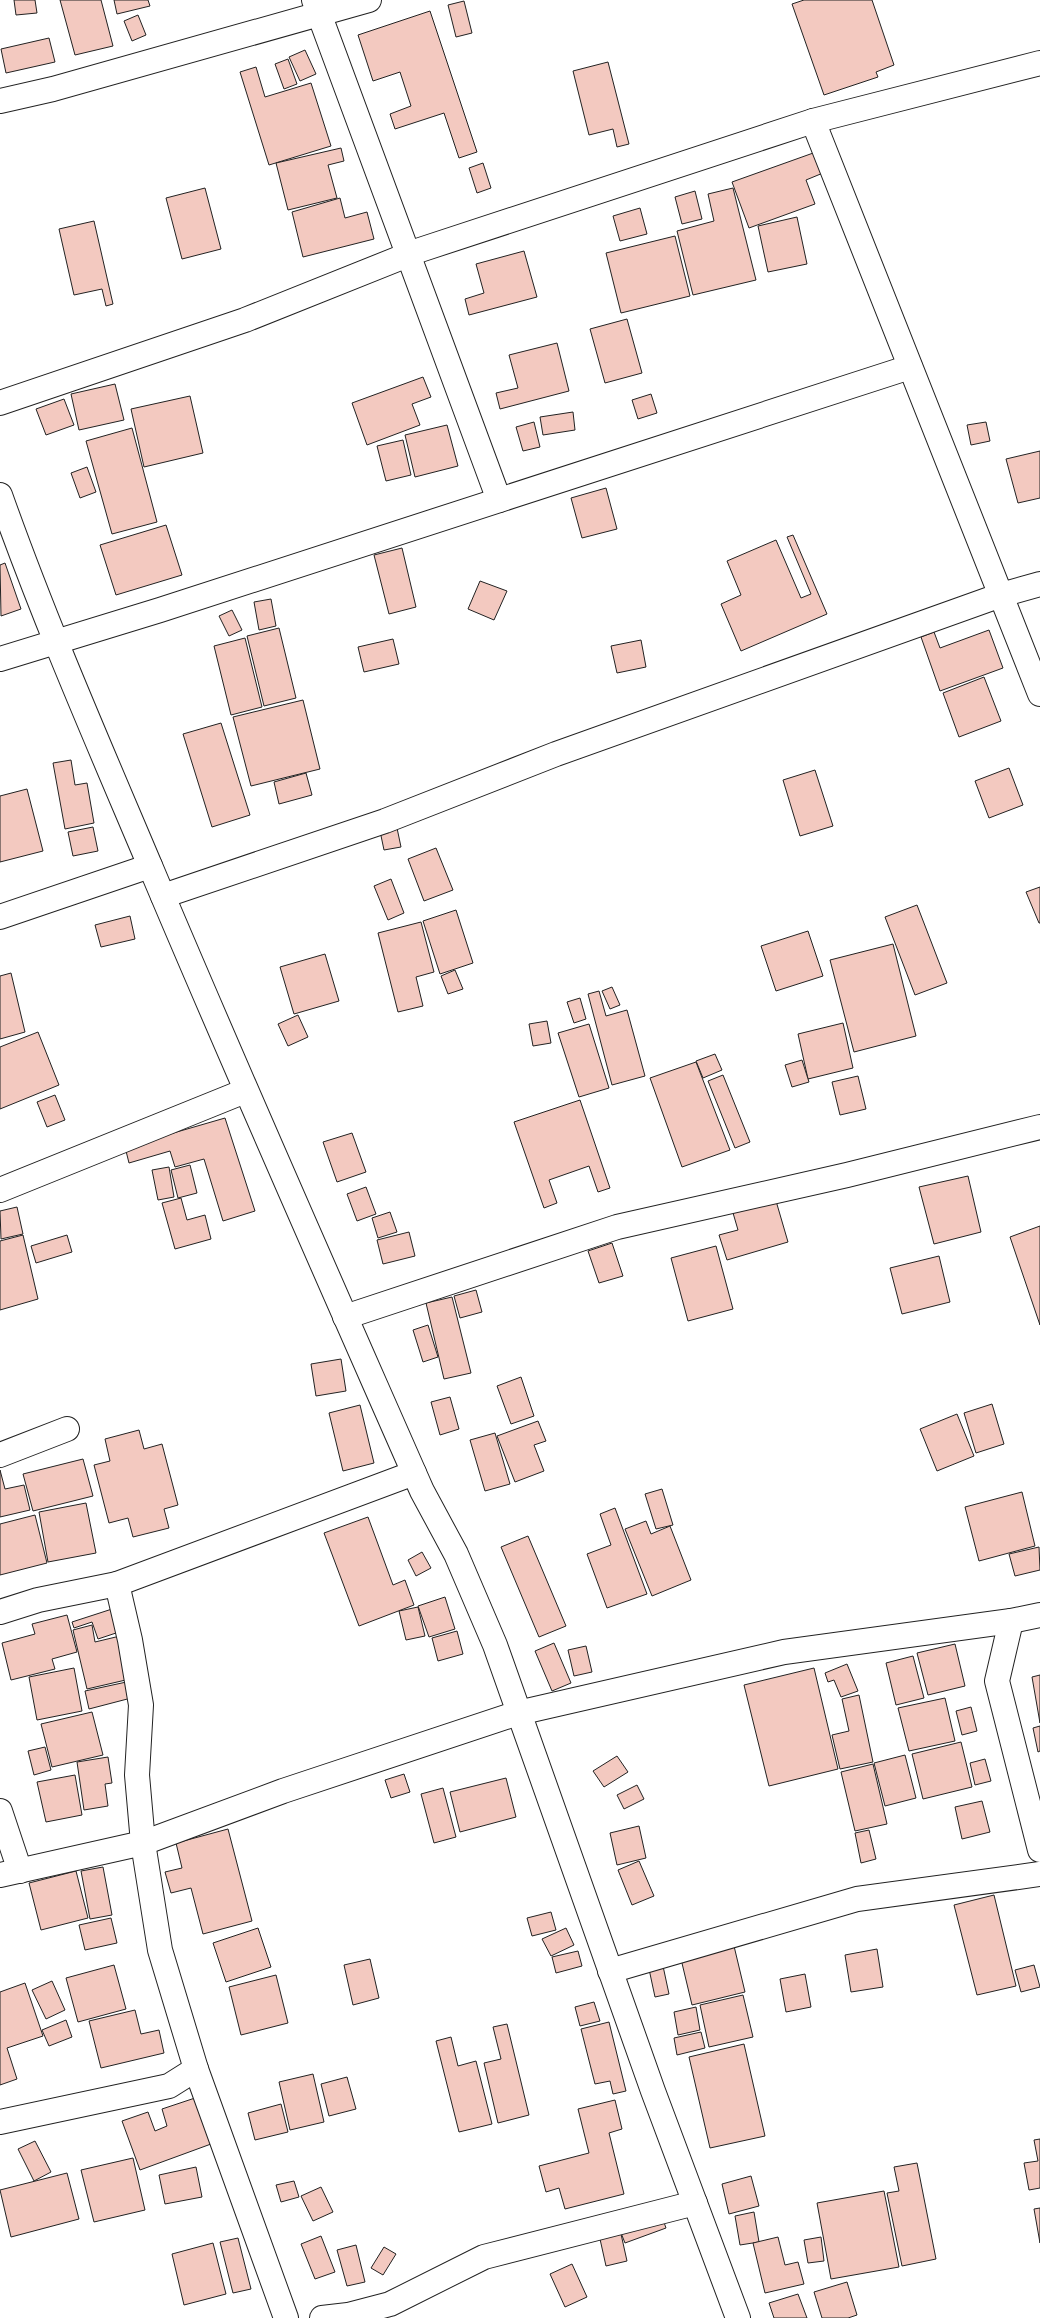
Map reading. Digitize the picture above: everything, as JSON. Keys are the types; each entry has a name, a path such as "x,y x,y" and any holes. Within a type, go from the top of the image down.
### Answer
{"street":[{"path":"0,101 62,86 317,7 369,0"},
{"path":"317,7 499,500"},
{"path":"0,403 245,320 408,255 813,121 1040,63"},
{"path":"813,121 1040,694"},
{"path":"0,659 910,367"},
{"path":"0,495 56,642 245,1091 414,1473 460,1564 495,1645 518,1713 531,1741 610,1971 738,2318"},
{"path":"163,896 385,820 556,754 1001,595 1040,584"},
{"path":"0,917 150,866"},
{"path":"0,1190 245,1091"},
{"path":"345,1317 617,1227 847,1175 1040,1127"},
{"path":"0,1455 67,1430"},
{"path":"0,1612 38,1600 117,1584 414,1473"},
{"path":"117,1584 142,1705 137,1775 143,1843 160,1950 196,2069 286,2318"},
{"path":"0,1811 10,1873 143,1843 283,1791 518,1713 784,1652 1011,1621 1040,1615"},
{"path":"1011,1621 997,1681 1040,1850"},
{"path":"610,1971 856,1899 1040,1874"},
{"path":"0,2122 169,2086 196,2069"},
{"path":"322,2318 348,2315 390,2304 484,2257 695,2203"}],"building":[{"path":"14,0 35,0 37,13 16,15"},
{"path":"60,0 101,0 113,46 75,55"},
{"path":"114,0 148,0 150,6 117,14"},
{"path":"804,0 872,0 894,65 876,72 878,77 824,95 792,4"},
{"path":"464,1 472,33 456,37 448,5"},
{"path":"430,11 477,152 459,158 444,113 395,129 390,114 411,106 400,72 373,81 358,35"},
{"path":"138,15 146,35 132,41 124,21"},
{"path":"49,38 55,62 6,73 1,49"},
{"path":"305,50 316,74 300,81 289,57"},
{"path":"288,59 297,84 284,89 275,64"},
{"path":"608,62 629,144 617,147 613,129 589,135 573,71"},
{"path":"256,67 265,97 311,83 331,146 269,165 240,72"},
{"path":"341,148 344,161 328,165 337,198 288,210 276,163"},
{"path":"816,152 823,173 806,180 815,204 749,228 732,182"},
{"path":"483,163 491,188 477,193 469,168"},
{"path":"205,188 221,249 182,259 166,198"},
{"path":"733,188 756,280 693,295 677,231 714,221 708,194"},
{"path":"695,191 702,219 682,224 675,197"},
{"path":"340,198 345,218 367,212 374,239 303,257 292,212"},
{"path":"640,208 647,234 620,241 613,216"},
{"path":"797,217 807,264 768,272 758,226"},
{"path":"94,221 113,304 106,306 102,289 74,295 59,229"},
{"path":"675,236 690,296 621,313 606,253"},
{"path":"524,251 537,297 469,315 465,299 484,293 476,264"},
{"path":"627,319 642,373 605,383 590,329"},
{"path":"557,343 569,391 500,409 496,393 518,388 509,355"},
{"path":"423,377 431,397 412,404 420,425 367,445 352,403"},
{"path":"115,384 124,420 79,430 71,394"},
{"path":"651,394 657,413 638,419 632,400"},
{"path":"190,396 203,453 144,467 131,409"},
{"path":"64,399 74,425 46,435 36,409"},
{"path":"573,412 575,430 543,435 540,417"},
{"path":"534,422 540,447 523,451 516,427"},
{"path":"986,422 990,441 971,445 967,425"},
{"path":"447,425 458,466 415,477 405,435"},
{"path":"132,428 157,522 112,534 86,441"},
{"path":"403,440 411,475 386,481 377,446"},
{"path":"1040,451 1040,498 1018,503 1006,459"},
{"path":"87,467 96,492 80,498 71,473"},
{"path":"606,488 617,529 582,538 571,498"},
{"path":"166,525 182,575 116,595 100,545"},
{"path":"793,535 827,614 741,651 721,604 741,595 727,561 776,540 801,598 811,594 787,537"},
{"path":"402,548 416,607 389,614 374,555"},
{"path":"5,563 21,609 1,616 0,565"},
{"path":"480,581 507,591 494,620 468,609"},
{"path":"271,599 276,626 259,630 254,602"},
{"path":"232,610 242,630 229,636 219,616"},
{"path":"279,628 296,698 264,706 247,636"},
{"path":"989,630 1003,668 940,691 921,637 934,632 940,648"},
{"path":"245,638 262,707 231,715 214,646"},
{"path":"393,639 399,664 364,672 358,647"},
{"path":"641,640 646,667 617,673 611,646"},
{"path":"984,677 1001,721 959,737 943,693"},
{"path":"303,700 320,769 251,786 233,717"},
{"path":"221,723 250,815 212,827 183,734"},
{"path":"71,760 75,785 87,783 94,823 65,829 53,763"},
{"path":"1009,768 1023,805 989,818 975,781"},
{"path":"815,770 833,826 800,836 783,780"},
{"path":"306,773 312,795 279,804 274,782"},
{"path":"27,789 43,851 0,862 0,796"},
{"path":"93,827 98,851 73,856 68,832"},
{"path":"397,828 401,847 384,850 380,831"},
{"path":"436,848 453,890 424,901 408,859"},
{"path":"391,879 404,913 388,920 374,886"},
{"path":"1040,887 1040,923 1039,923 1026,892"},
{"path":"917,905 947,983 915,995 885,917"},
{"path":"456,910 473,963 440,974 423,921"},
{"path":"130,916 135,939 101,947 95,925"},
{"path":"421,922 434,972 416,977 423,1006 398,1012 378,933"},
{"path":"808,931 823,976 776,991 761,946"},
{"path":"893,944 916,1036 854,1052 830,960"},
{"path":"325,954 339,1001 294,1014 280,967"},
{"path":"455,970 463,989 448,994 441,976"},
{"path":"11,973 25,1032 0,1039 0,976"},
{"path":"612,987 620,1005 610,1009 602,991"},
{"path":"599,991 606,1016 627,1010 645,1076 612,1085 588,994"},
{"path":"580,998 586,1019 574,1023 567,1002"},
{"path":"298,1015 308,1037 288,1046 278,1024"},
{"path":"547,1021 551,1043 533,1046 529,1024"},
{"path":"843,1023 853,1068 808,1079 798,1034"},
{"path":"589,1024 609,1088 579,1097 558,1033"},
{"path":"38,1032 59,1085 0,1109 0,1047"},
{"path":"715,1054 722,1070 703,1078 696,1061"},
{"path":"802,1060 809,1082 792,1087 785,1065"},
{"path":"696,1062 730,1150 682,1167 650,1078"},
{"path":"723,1075 750,1142 735,1148 708,1081"},
{"path":"858,1076 866,1109 840,1115 832,1082"},
{"path":"55,1095 65,1120 47,1127 37,1102"},
{"path":"580,1100 610,1188 598,1192 589,1166 549,1180 557,1203 544,1208 514,1122"},
{"path":"225,1118 255,1211 223,1221 204,1159 175,1167 170,1151 129,1163 125,1147"},
{"path":"352,1133 366,1172 337,1182 323,1142"},
{"path":"190,1165 197,1193 178,1198 171,1170"},
{"path":"169,1167 174,1197 158,1200 152,1170"},
{"path":"968,1176 981,1232 934,1244 919,1187"},
{"path":"366,1187 376,1214 357,1221 347,1194"},
{"path":"774,1194 788,1242 727,1260 719,1235 738,1230 731,1206"},
{"path":"181,1198 187,1220 205,1215 211,1239 175,1249 162,1203"},
{"path":"17,1207 23,1234 1,1239 0,1211"},
{"path":"390,1212 397,1232 378,1238 372,1218"},
{"path":"1040,1226 1040,1325 1010,1237"},
{"path":"409,1232 415,1256 383,1264 377,1240"},
{"path":"23,1235 38,1299 0,1310 0,1241"},
{"path":"67,1235 72,1252 36,1263 31,1246"},
{"path":"612,1243 623,1276 599,1283 588,1251"},
{"path":"716,1246 733,1309 688,1321 671,1258"},
{"path":"939,1256 950,1302 902,1314 890,1268"},
{"path":"476,1290 482,1312 460,1318 454,1296"},
{"path":"452,1297 471,1373 444,1379 426,1303"},
{"path":"428,1325 438,1357 423,1362 413,1330"},
{"path":"341,1359 346,1391 316,1396 311,1364"},
{"path":"521,1377 534,1416 511,1424 497,1386"},
{"path":"450,1397 459,1429 440,1435 431,1402"},
{"path":"992,1404 1004,1444 976,1453 964,1413"},
{"path":"360,1405 374,1463 343,1471 329,1413"},
{"path":"957,1414 974,1456 937,1471 920,1429"},
{"path":"538,1421 546,1441 534,1445 544,1471 515,1482 497,1436"},
{"path":"139,1430 144,1449 162,1444 178,1505 164,1509 169,1528 133,1537 128,1518 109,1523 94,1465 110,1461 105,1439"},
{"path":"495,1433 510,1484 485,1491 470,1440"},
{"path":"83,1459 93,1496 33,1511 23,1474"},
{"path":"0,1470 5,1489 24,1485 30,1510 0,1517"},
{"path":"662,1489 673,1525 656,1529 645,1494"},
{"path":"1022,1492 1035,1546 979,1561 965,1507"},
{"path":"86,1503 96,1553 48,1562 39,1512"},
{"path":"615,1508 647,1594 607,1608 587,1554 611,1545 600,1514"},
{"path":"35,1515 47,1563 0,1575 0,1524"},
{"path":"368,1517 393,1585 405,1580 414,1605 359,1626 324,1533"},
{"path":"646,1521 651,1534 670,1526 691,1580 652,1596 625,1529"},
{"path":"528,1536 566,1626 539,1637 501,1547"},
{"path":"1039,1547 1040,1570 1015,1576 1009,1554"},
{"path":"422,1552 431,1568 416,1576 408,1560"},
{"path":"445,1597 455,1629 429,1637 418,1606"},
{"path":"418,1607 425,1636 406,1640 399,1611"},
{"path":"112,1609 119,1632 98,1639 92,1622 74,1628 72,1622"},
{"path":"67,1615 77,1652 52,1659 55,1669 11,1680 2,1643 35,1634 32,1624"},
{"path":"92,1625 95,1642 120,1636 130,1679 87,1689 73,1630"},
{"path":"457,1631 463,1654 438,1661 432,1638"},
{"path":"554,1643 571,1683 552,1691 535,1651"},
{"path":"955,1644 965,1686 928,1695 917,1653"},
{"path":"586,1646 592,1672 574,1676 568,1650"},
{"path":"913,1656 924,1698 896,1705 886,1663"},
{"path":"847,1664 858,1691 841,1697 834,1680 828,1682 825,1673"},
{"path":"74,1668 82,1711 37,1720 29,1677"},
{"path":"814,1668 838,1769 769,1786 744,1685"},
{"path":"1040,1675 1040,1723 1032,1677"},
{"path":"131,1681 135,1697 89,1709 85,1691"},
{"path":"859,1695 873,1762 840,1769 832,1735 849,1731 842,1699"},
{"path":"945,1698 955,1741 909,1751 898,1708"},
{"path":"971,1707 977,1731 962,1735 956,1711"},
{"path":"92,1712 103,1755 52,1767 41,1724"},
{"path":"1040,1726 1040,1751 1038,1752 1033,1728"},
{"path":"961,1742 972,1787 923,1799 912,1754"},
{"path":"45,1747 51,1770 34,1775 28,1751"},
{"path":"905,1755 916,1798 885,1806 874,1763"},
{"path":"617,1756 628,1772 604,1787 593,1771"},
{"path":"108,1757 112,1783 105,1784 108,1806 84,1810 77,1762"},
{"path":"985,1759 991,1781 975,1785 970,1763"},
{"path":"873,1764 887,1824 855,1831 841,1772"},
{"path":"404,1774 410,1792 391,1798 385,1780"},
{"path":"75,1775 82,1815 46,1822 37,1782"},
{"path":"506,1778 516,1817 460,1832 450,1792"},
{"path":"637,1785 644,1799 624,1809 617,1795"},
{"path":"443,1788 456,1837 434,1843 421,1794"},
{"path":"982,1801 990,1832 962,1839 955,1807"},
{"path":"639,1826 646,1858 617,1865 610,1833"},
{"path":"228,1829 252,1921 203,1934 191,1888 171,1893 165,1872 182,1868 176,1843"},
{"path":"869,1830 876,1859 861,1863 855,1833"},
{"path":"639,1861 654,1896 632,1905 618,1870"},
{"path":"103,1867 112,1915 90,1919 81,1871"},
{"path":"76,1871 88,1918 41,1930 29,1883"},
{"path":"994,1895 1016,1986 977,1995 954,1905"},
{"path":"551,1912 556,1930 532,1936 527,1918"},
{"path":"111,1918 117,1943 85,1950 79,1925"},
{"path":"258,1928 271,1967 226,1982 213,1943"},
{"path":"566,1928 574,1945 551,1956 542,1939"},
{"path":"734,1946 745,1992 692,2005 681,1959"},
{"path":"877,1949 883,1987 851,1992 845,1955"},
{"path":"578,1951 582,1966 556,1973 552,1957"},
{"path":"370,1959 379,1998 353,2005 344,1965"},
{"path":"114,1965 126,2009 78,2022 66,1978"},
{"path":"1034,1965 1040,1987 1021,1992 1015,1970"},
{"path":"663,1966 669,1994 655,1997 649,1969"},
{"path":"805,1974 811,2007 786,2012 780,1979"},
{"path":"276,1975 288,2023 241,2035 229,1987"},
{"path":"52,1981 65,2010 46,2019 32,1990"},
{"path":"25,1983 43,2036 7,2048 17,2079 0,2085 0,1992"},
{"path":"743,1995 753,2037 709,2047 700,2005"},
{"path":"594,2002 600,2021 580,2026 575,2007"},
{"path":"696,2007 700,2030 678,2035 674,2012"},
{"path":"135,2010 141,2034 159,2030 164,2053 101,2068 89,2021"},
{"path":"66,2020 72,2037 49,2046 42,2030"},
{"path":"609,2022 626,2091 613,2094 610,2081 595,2084 581,2029"},
{"path":"507,2024 529,2115 498,2123 484,2063 501,2059 493,2027"},
{"path":"701,2032 705,2048 677,2055 674,2038"},
{"path":"451,2037 458,2066 476,2061 492,2124 459,2132 436,2041"},
{"path":"744,2044 765,2136 710,2148 689,2057"},
{"path":"313,2074 324,2122 290,2130 279,2082"},
{"path":"347,2077 356,2109 329,2116 321,2084"},
{"path":"195,2098 211,2144 140,2170 122,2121 148,2112 155,2131 167,2126 162,2109"},
{"path":"615,2100 622,2129 609,2133 624,2194 565,2209 559,2188 546,2192 539,2166 589,2153 578,2109"},
{"path":"281,2104 288,2132 255,2140 248,2113"},
{"path":"1040,2139 1040,2188 1029,2190 1024,2163 1038,2161 1034,2140"},
{"path":"35,2141 51,2172 34,2181 18,2149"},
{"path":"133,2158 145,2210 94,2222 81,2170"},
{"path":"917,2163 936,2259 902,2266 887,2193 899,2191 894,2167"},
{"path":"196,2167 202,2197 165,2204 159,2175"},
{"path":"67,2173 79,2219 11,2237 0,2190"},
{"path":"751,2176 759,2206 729,2214 722,2184"},
{"path":"294,2181 299,2197 281,2202 276,2185"},
{"path":"321,2187 333,2212 313,2221 301,2196"},
{"path":"884,2191 899,2267 831,2279 817,2203"},
{"path":"1040,2208 1040,2243 1034,2209"},
{"path":"754,2212 759,2242 740,2245 735,2216"},
{"path":"661,2214 666,2228 625,2243 619,2228"},
{"path":"621,2234 627,2261 606,2266 600,2239"},
{"path":"321,2236 335,2272 315,2279 301,2244"},
{"path":"778,2237 785,2265 798,2262 804,2284 765,2293 753,2243"},
{"path":"821,2237 824,2261 808,2263 804,2240"},
{"path":"238,2238 251,2289 233,2293 220,2242"},
{"path":"213,2243 226,2294 184,2305 172,2254"},
{"path":"356,2245 365,2282 347,2286 337,2250"},
{"path":"384,2247 396,2254 383,2275 371,2268"},
{"path":"572,2264 587,2297 565,2307 550,2274"},
{"path":"847,2282 857,2315 848,2318 822,2318 814,2292"},
{"path":"798,2294 807,2318 774,2318 769,2303"}]}
